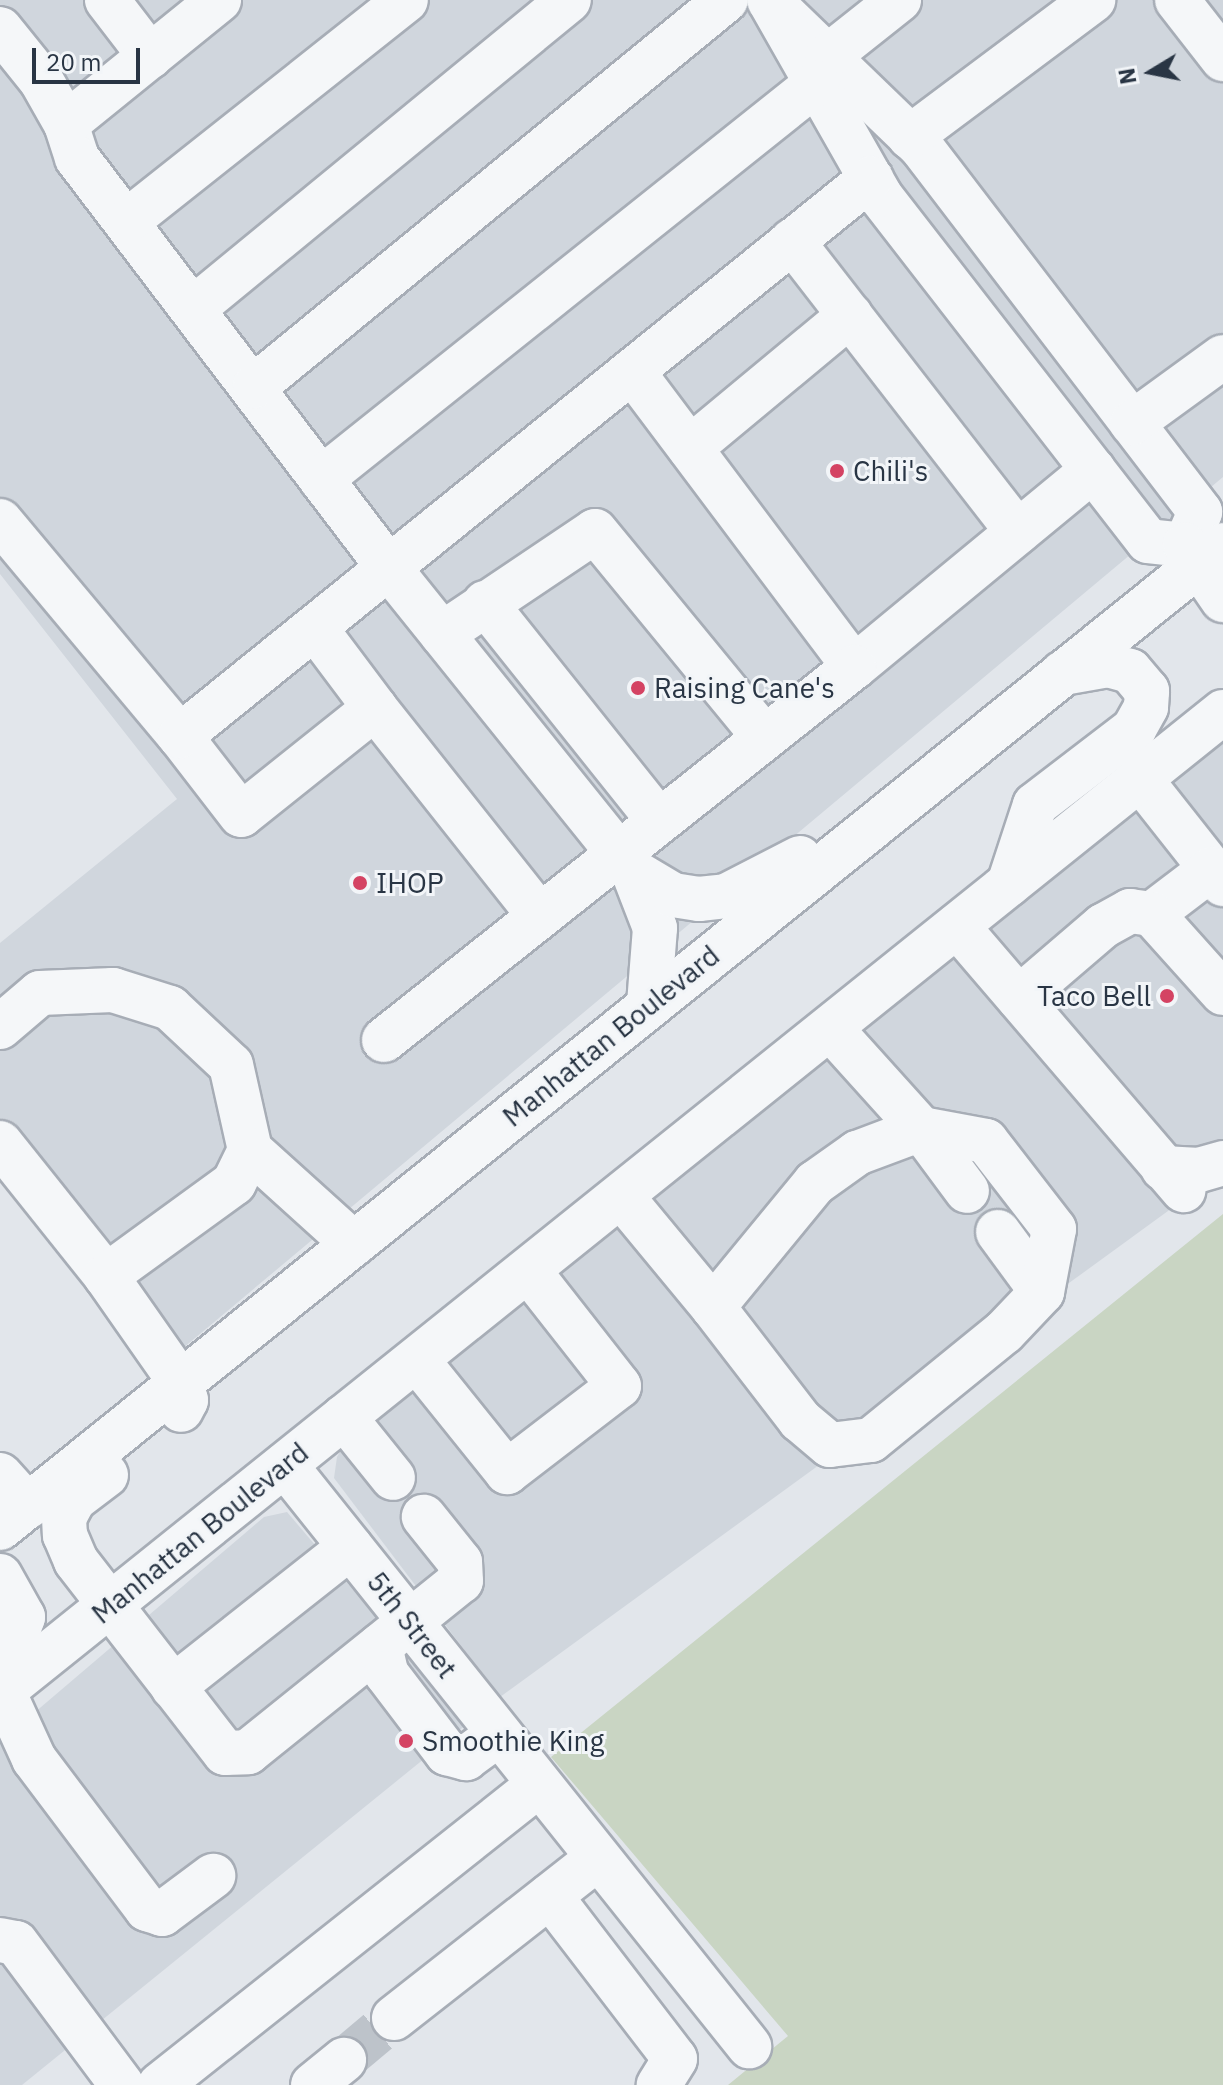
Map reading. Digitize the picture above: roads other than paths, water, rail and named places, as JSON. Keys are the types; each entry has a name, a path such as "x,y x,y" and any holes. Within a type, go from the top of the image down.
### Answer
{"street":[{"path":"107,0 150,56"},
{"path":"66,124 219,0"},
{"path":"126,222 406,0"},
{"path":"194,308 569,0"},
{"path":"255,386 726,0"},
{"path":"321,479 822,70 899,0"},
{"path":"910,137 1093,0"},
{"path":"1177,0 1223,59"},
{"path":"770,1 822,70 871,178 1148,541 1202,552"},
{"path":"0,29 41,80 66,124 77,158 255,386 389,568 625,861 655,928 649,1005"},
{"path":"822,70 910,137 1200,512 1202,552 1223,600"},
{"path":"180,736 871,178"},
{"path":"792,241 1018,532"},
{"path":"690,448 850,315"},
{"path":"1132,423 1223,357"},
{"path":"632,371 854,667"},
{"path":"384,1040 539,915 625,861 658,820 854,667 1093,470"},
{"path":"0,521 180,736 241,815 375,708"},
{"path":"442,634 595,531 764,737"},
{"name":"Manhattan Boulevard","path":"9,1503 181,1383 1063,673 1202,552"},
{"path":"485,603 658,820"},
{"path":"315,628 539,915"},
{"path":"1009,884 1035,805 1134,729 1146,707 1147,691 1130,671 1108,665 1063,673"},
{"name":"Manhattan Boulevard","path":"2,1692 1223,712"},
{"path":"1019,998 1103,926 1130,911 1152,914 1219,878 1140,779"},
{"path":"625,861 673,895 699,899 748,886 795,858 835,856"},
{"path":"1152,914 1223,993"},
{"path":"957,926 1173,1179 1223,1163"},
{"path":"0,1027 40,993 113,990 170,1008 231,1065 250,1150 354,1244"},
{"path":"831,1029 921,1129 967,1191"},
{"path":"622,1197 713,1307 800,1420 830,1445 871,1440 1004,1332 1042,1292 1054,1229 986,1141 921,1129 857,1153 815,1183 713,1307"},
{"path":"0,1143 106,1276 181,1383 186,1400 177,1417 74,1499 64,1518 76,1561 225,1753 248,1752 461,1581 460,1562 424,1517"},
{"path":"106,1276 234,1183 250,1150"},
{"path":"998,1232 1042,1292"},
{"path":"417,1360 507,1472 619,1386 528,1270"},
{"path":"344,1417 393,1478"},
{"name":"5th Street","path":"285,1465 350,1547 394,1634 498,1735 749,2046"},
{"path":"173,1687 350,1547"},
{"path":"0,1576 23,1617 3,1671 2,1692 34,1759 147,1909 162,1914 213,1876"},
{"path":"160,2085 538,1785"},
{"path":"394,2018 597,1859"},
{"path":"550,1896 675,2059 659,2085"},
{"path":"0,1940 16,1943 122,2085"}],"tunnel":[{"path":"344,2060 394,2018"}],"place":[{"name":"Chili's","path":"837,471"},
{"name":"Raising Cane's","path":"638,688"},
{"name":"IHOP","path":"360,883"},
{"name":"Taco Bell","path":"1167,996"},
{"name":"Smoothie King","path":"406,1741"}]}
